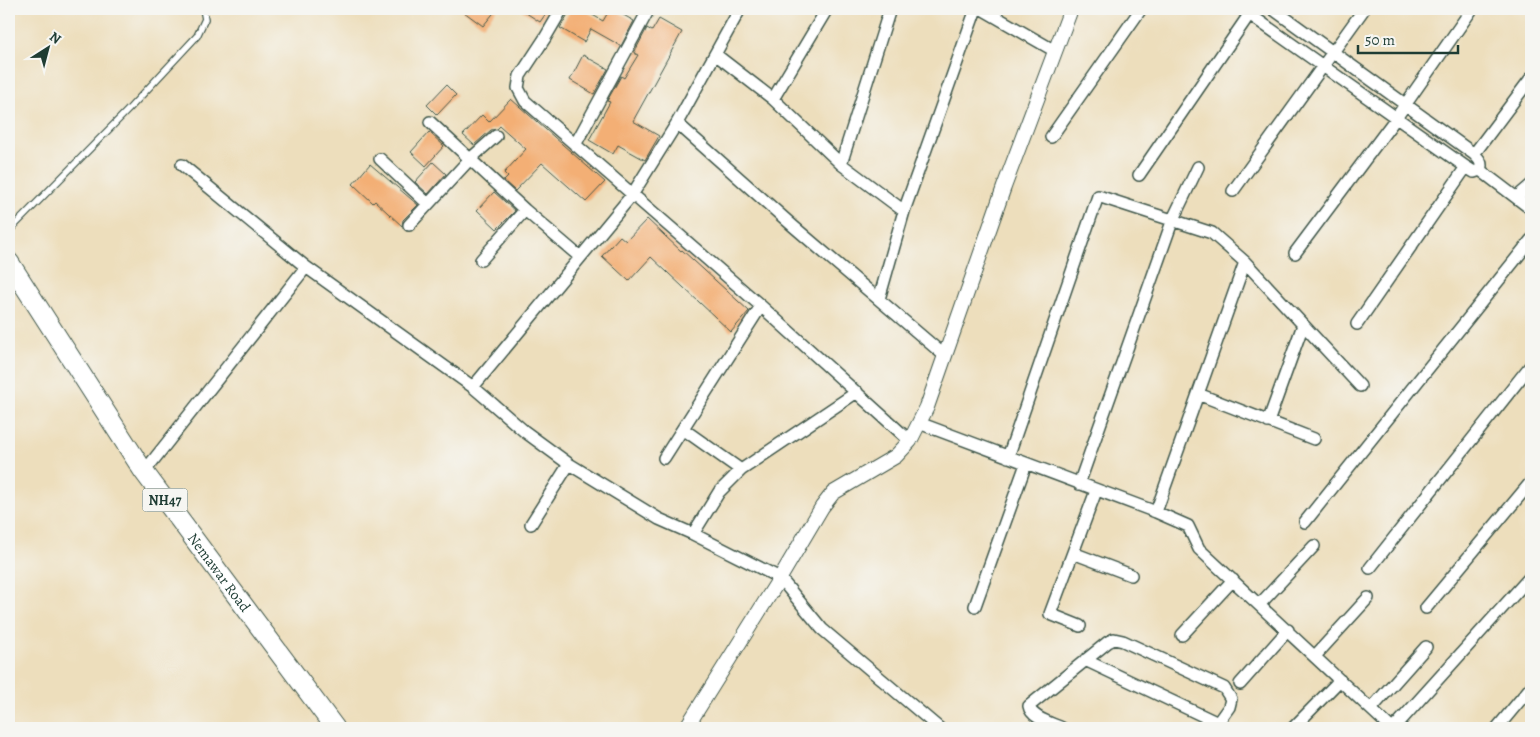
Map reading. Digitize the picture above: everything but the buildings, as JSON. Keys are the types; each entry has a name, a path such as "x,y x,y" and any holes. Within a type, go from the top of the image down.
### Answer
{"highway":[{"name":"Nemawar Road","path":"9,262 144,472 335,728"}],"street":[{"path":"562,9 520,76 518,88 525,101 761,306 910,441"},
{"path":"575,145 649,9"},
{"path":"473,387 632,195 677,123 740,9"},
{"path":"773,99 827,9"},
{"path":"842,164 890,9"},
{"path":"879,299 904,211 976,9"},
{"path":"982,9 1055,51"},
{"path":"686,728 822,507 833,494 896,456 910,441 927,407 1004,187 1071,9"},
{"path":"1051,137 1141,9"},
{"path":"1273,9 1474,154 1481,161 1482,166 1480,170"},
{"path":"1233,190 1364,9"},
{"path":"1295,254 1396,118 1472,9"},
{"path":"1139,175 1248,10 1466,168 1474,172 1480,170"},
{"path":"715,54 773,99 842,164 904,211"},
{"path":"1474,154 1531,78"},
{"path":"430,122 580,257"},
{"path":"677,123 793,226 945,356"},
{"path":"409,225 470,159 496,136"},
{"path":"380,159 428,204"},
{"path":"182,165 306,267 473,387 524,431 569,464 659,519 780,578 822,629 939,728"},
{"path":"1079,484 1173,219 1198,167"},
{"path":"1357,324 1466,168"},
{"path":"1480,170 1531,208"},
{"path":"1517,197 1531,184"},
{"path":"1008,457 1098,196 1212,233 1244,262 1360,386"},
{"path":"481,260 526,210"},
{"path":"1305,522 1531,240"},
{"path":"1156,512 1244,262"},
{"path":"144,472 306,267"},
{"path":"664,458 761,306"},
{"path":"1268,422 1303,325"},
{"path":"1370,568 1531,365"},
{"path":"693,534 719,492 741,470 857,392"},
{"path":"1198,394 1314,439"},
{"path":"919,424 1156,512 1188,526 1199,549 1393,728 1531,576"},
{"path":"683,429 741,470"},
{"path":"531,524 569,464"},
{"path":"975,606 1026,464"},
{"path":"1426,608 1529,489"},
{"path":"1080,626 1050,614 1096,491"},
{"path":"1260,604 1314,546"},
{"path":"1073,553 1131,574"},
{"path":"1182,635 1233,580"},
{"path":"1315,656 1368,598"},
{"path":"1240,684 1288,630"},
{"path":"1062,728 1037,716 1030,711 1029,706 1085,660 1114,639 1123,641 1224,688 1231,698 1229,707 1216,725 1085,660"},
{"path":"1371,709 1426,647"},
{"path":"1293,728 1340,680"},
{"path":"1497,728 1531,687"}],"lane":[{"path":"9,231 128,110 197,36 205,19 203,9"}]}
